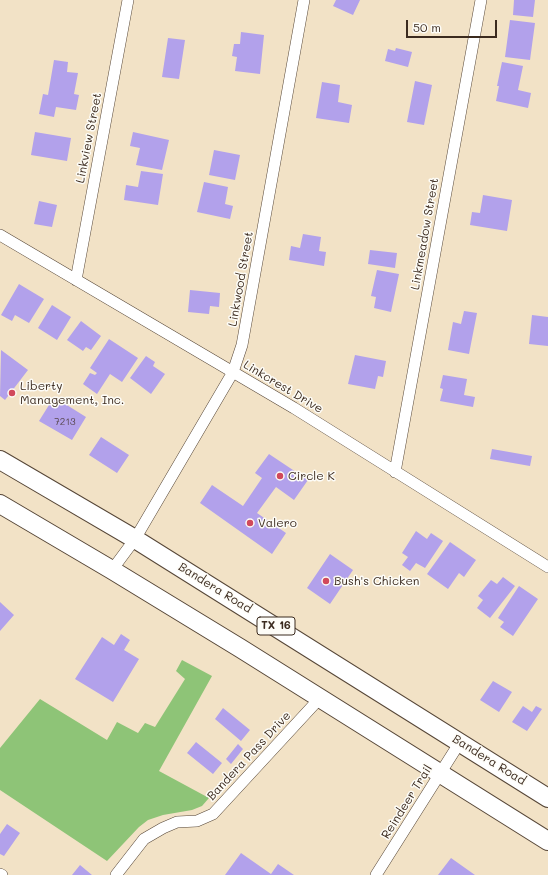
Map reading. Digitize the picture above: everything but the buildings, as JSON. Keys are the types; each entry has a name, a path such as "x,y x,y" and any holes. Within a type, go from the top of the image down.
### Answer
{"main road":[{"name":"Bandera Road","path":"0,460 136,539 548,798"},
{"path":"0,504 112,570 320,698 548,842"}],"street":[{"name":"Linkview Street","path":"76,280 128,0"},
{"name":"Linkwood Street","path":"112,570 136,539 233,372 242,345 304,0"},
{"name":"Linkmeadow Street","path":"395,472 481,0"},
{"name":"Linkcrest Drive","path":"0,235 294,408 548,568"},
{"name":"Bandera Pass Drive","path":"116,875 144,839 177,822 196,821 212,814 320,698"},
{"name":"Reindeer Trail","path":"376,875 460,742"}],"green space":[{"path":"182,660 212,676 159,771 209,798 202,806 192,810 163,815 148,820 139,827 107,861 0,790 0,748 40,699 107,740 117,722 138,733 145,723 155,727 185,679 176,671"}],"place":[{"name":"Liberty Management, Inc.","path":"12,393"},
{"name":"Circle K","path":"280,476"},
{"name":"Valero","path":"250,523"},
{"name":"Bush's Chicken","path":"326,581"}]}
